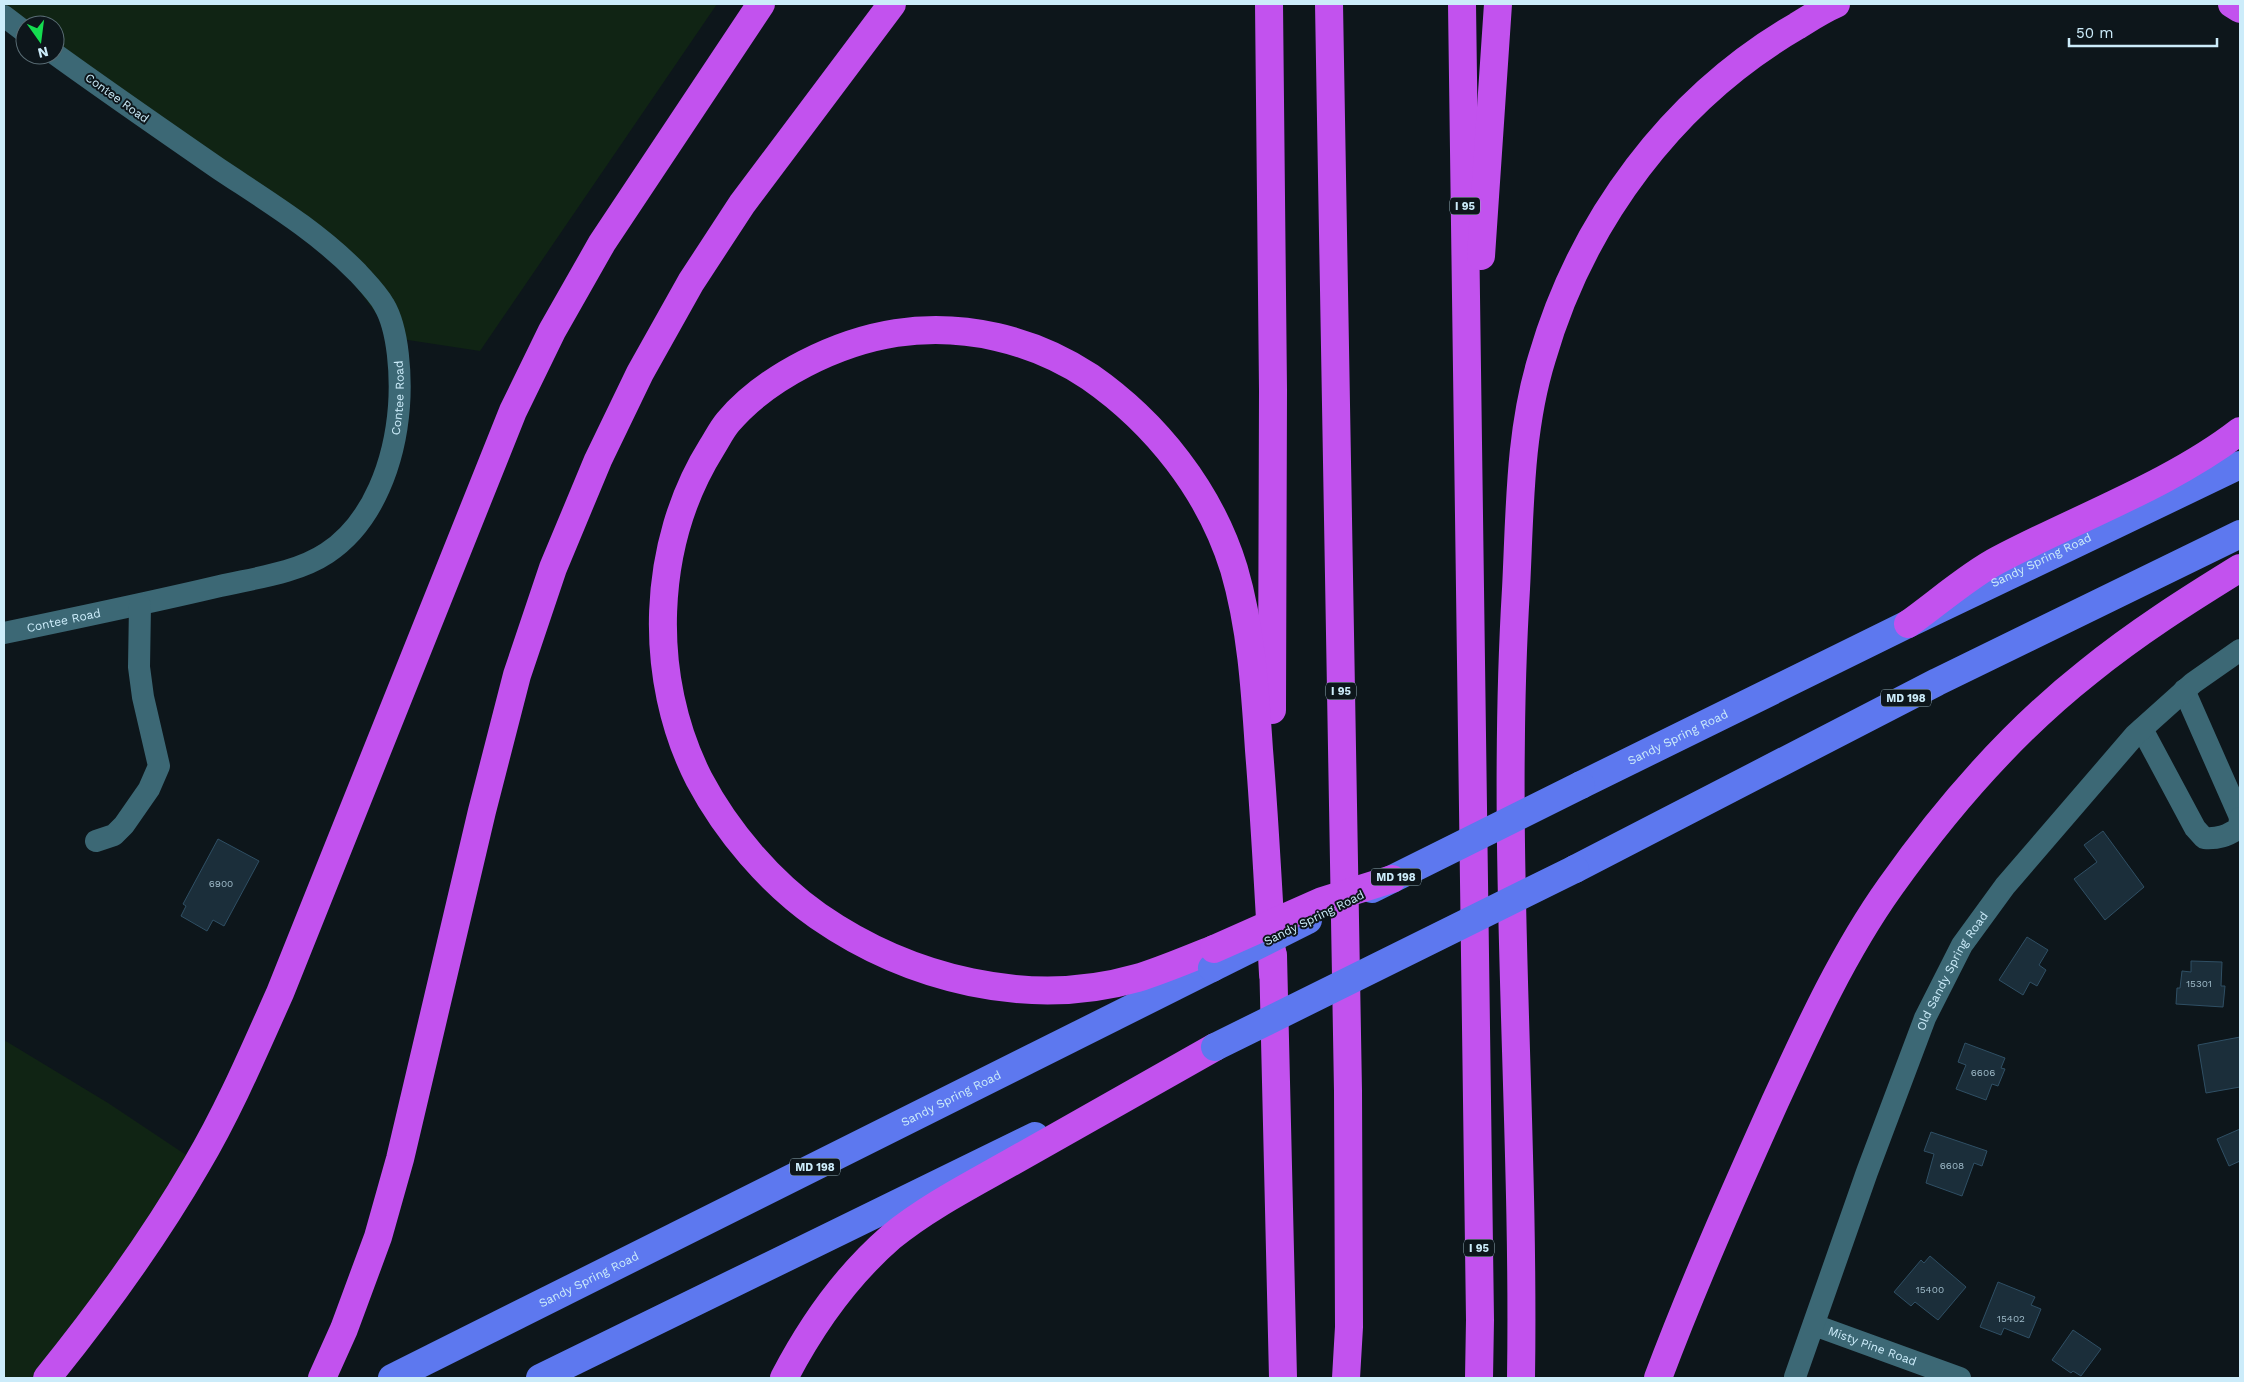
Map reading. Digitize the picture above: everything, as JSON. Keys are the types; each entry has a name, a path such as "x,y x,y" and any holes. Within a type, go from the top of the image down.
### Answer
{"highway":[{"path":"47,1378 93,1322 147,1245 202,1154 246,1070 280,993 512,411 552,331 602,243 761,4"},
{"path":"322,1378 344,1329 383,1220 400,1158 482,811 517,675 553,568 598,460 640,373 691,282 742,204 892,4"},
{"path":"1268,4 1273,390 1273,974 1283,1378"},
{"name":"I 95","path":"1329,4 1348,1091 1349,1327 1346,1378"},
{"name":"I 95","path":"1462,4 1480,1320 1479,1378"},
{"path":"1468,409 1488,176 1498,4"},
{"path":"1521,1378 1523,1268 1512,960 1509,752 1514,618 1529,413 1541,358 1562,302 1589,242 1625,183 1660,141 1711,86 1767,43 1836,4"},
{"path":"2232,4 2240,9"},
{"path":"1273,974 1256,712 1247,624 1233,566 1208,508 1185,470 1152,430 1114,394 1074,366 1029,346 976,332 927,328 871,337 813,358 768,387 728,422 701,464 678,516 667,569 663,630 666,676 681,731 699,778 728,825 762,867 799,902 850,938 913,967 967,982 1031,991 1089,987 1133,979 1213,959 1322,900 1392,879"},
{"path":"1908,624 1996,561 2154,483 2223,445 2240,431"},
{"path":"1658,1378 1686,1303 1803,1041 1845,960 1889,888 1937,824 1976,779 2033,720 2087,672 2157,620 2240,568"},
{"path":"784,1378 807,1336 833,1299 892,1237 928,1210 1215,1047"},
{"path":"1271,1378 1277,1165"}],"main road":[{"name":"Sandy Spring Road","path":"1392,879 1908,624 2240,465"},
{"name":"MD 198","path":"540,1378 1575,869 1937,682 2240,534"},
{"name":"Sandy Spring Road","path":"392,1378 1213,959"}],"street":[{"path":"4,16 15,24"},
{"name":"Contee Road","path":"4,633 140,605 292,569 327,554 356,528 392,458 401,376 395,338 385,306 359,274 316,234 134,111 65,61"},
{"path":"96,842 114,835 124,825 149,789 159,766 143,697 139,667 140,605"},
{"name":"Old Sandy Spring Road","path":"1795,1377 1867,1172 1925,1018 1962,945 2005,886 2076,806 2108,765 2142,729 2184,690 2240,650"},
{"path":"2142,729 2195,828 2204,838 2214,839 2229,835 2239,828 2240,817 2184,690"},
{"name":"Misty Pine Road","path":"1814,1325 1960,1378"}],"green space":[{"path":"4,4 717,4 480,351 395,338 316,234 65,56 65,15 15,15 15,19 4,13"},
{"path":"4,1040 108,1103 198,1163 47,1378 4,1378"}],"building":[{"path":"2103,831 2144,887 2105,920 2074,879 2097,862 2084,845"},
{"path":"218,839 259,861 224,926 213,920 207,931 181,916 186,906 183,904"},
{"path":"2027,937 2048,950 2039,965 2046,970 2037,986 2030,982 2023,995 1999,980"},
{"path":"2191,961 2222,962 2221,986 2225,986 2223,1007 2176,1004 2177,988 2180,988 2182,971 2191,972"},
{"path":"2240,1037 2240,1087 2206,1093 2198,1045"},
{"path":"1965,1043 2005,1058 2001,1068 2005,1069 1998,1086 1992,1084 1986,1100 1956,1089 1966,1065 1958,1062"},
{"path":"2240,1129 2240,1161 2229,1166 2217,1139"},
{"path":"1931,1132 1987,1151 1982,1166 1974,1163 1962,1196 1926,1183 1934,1154 1924,1151"},
{"path":"1930,1256 1966,1287 1938,1320 1915,1302 1911,1306 1894,1292 1921,1260 1924,1263"},
{"path":"1998,1282 2035,1297 2031,1305 2041,1309 2029,1338 2004,1328 2001,1335 1980,1327"},
{"path":"2073,1330 2101,1349 2081,1376 2073,1371 2071,1373 2052,1360"}]}
